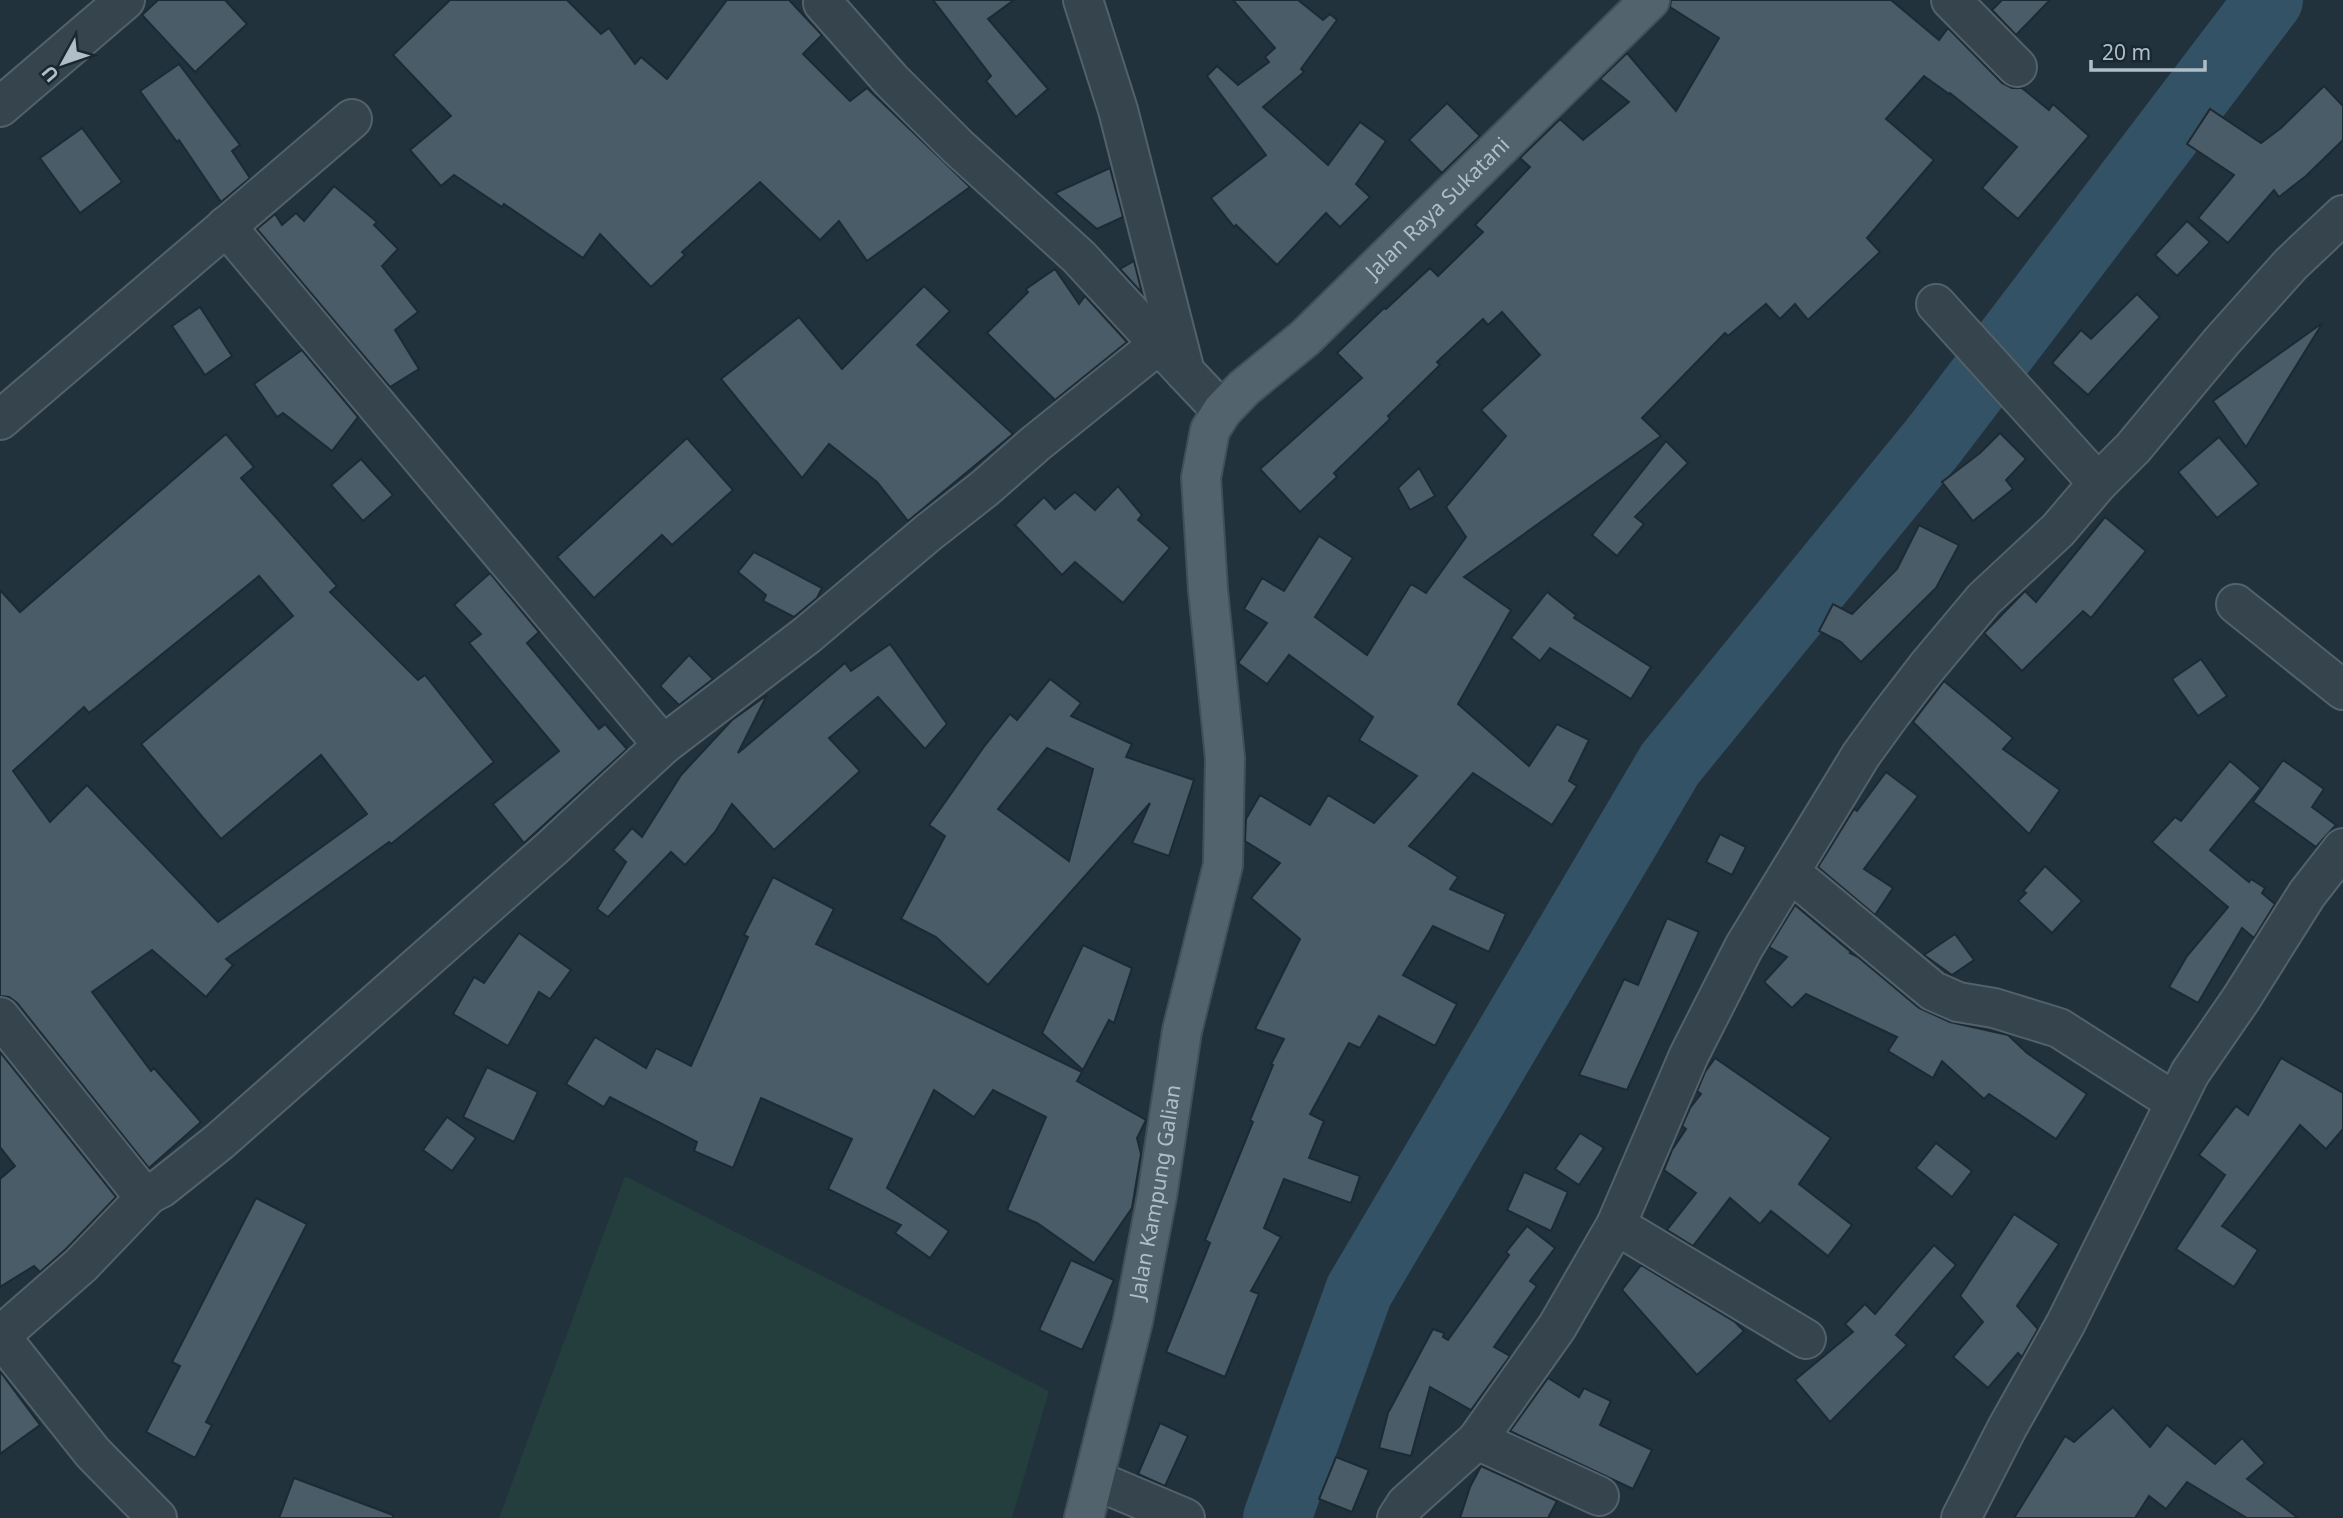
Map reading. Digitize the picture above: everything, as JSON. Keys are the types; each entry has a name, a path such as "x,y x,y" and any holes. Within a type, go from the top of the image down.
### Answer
{"main road":[{"name":"Jalan Raya Sukatani","path":"1223,865 1225,758 1208,590 1201,478 1210,430 1222,411 1244,388 1305,338 1650,0"},
{"name":"Jalan Kampung Galian","path":"1084,1518 1136,1308 1157,1196 1182,1031 1223,865"}],"street":[{"path":"0,107 125,0"},
{"path":"1083,0 1118,110 1185,372"},
{"path":"1951,0 2017,67"},
{"path":"821,1 891,80 958,147 1079,257 1222,411"},
{"path":"0,420 352,119"},
{"path":"1396,1518 1406,1504 1477,1440 1557,1327 1616,1225 1689,1055 1744,947 1861,755 1927,667 1984,599 2058,530 2098,483 2133,448 2222,341 2291,264 2343,215"},
{"path":"226,226 663,745"},
{"path":"1937,304 2098,483"},
{"path":"157,1518 93,1453 0,1336 81,1265 149,1194 161,1188 220,1141 552,848 663,745 807,635 1158,345"},
{"path":"2236,604 2343,690"},
{"path":"1961,1518 2007,1428 2066,1323 2190,1073 2241,999 2307,894 2343,848"},
{"path":"1790,872 1933,991 1958,1002 1994,1007 2059,1028 2175,1101"},
{"path":"0,1017 138,1189 149,1194"},
{"path":"1616,1225 1806,1339"},
{"path":"1477,1440 1599,1496"},
{"path":"1095,1480 1185,1518"}],"green space":[{"path":"625,1176 1049,1391 1012,1518 499,1518"}],"building":[{"path":"158,0 225,0 247,24 195,72 142,15"},
{"path":"450,0 567,0 601,34 609,28 635,64 641,57 667,79 727,0 789,0 822,35 803,54 850,101 867,88 970,187 867,261 839,221 820,240 760,182 682,252 685,255 651,287 600,234 583,258 504,204 502,207 454,175 441,186 410,150 451,116 393,55"},
{"path":"933,0 1014,0 988,19 1048,89 1016,117 986,81 991,76"},
{"path":"1233,0 1298,0 1323,20 1330,14 1337,20 1301,69 1304,72 1263,107 1328,165 1360,122 1386,141 1356,184 1370,197 1340,227 1326,213 1277,265 1236,225 1234,227 1211,198 1266,155 1207,76 1217,66 1238,85 1269,62 1265,57 1275,48"},
{"path":"1671,0 1891,0 1939,40 1948,28 2002,83 2012,88 2022,88 2049,110 2053,104 2089,136 2018,219 1982,188 2017,147 1950,93 1924,76 1886,119 1934,160 1867,238 1880,252 1808,320 1795,304 1780,319 1766,304 1728,336 1725,333 1642,418 1661,436 1464,577 1511,610 1458,704 1529,766 1557,724 1589,740 1569,781 1577,786 1552,825 1473,773 1409,846 1458,877 1450,889 1506,914 1489,952 1433,926 1403,975 1457,1004 1435,1046 1379,1016 1360,1048 1349,1043 1310,1114 1324,1121 1309,1158 1360,1176 1351,1203 1284,1179 1264,1228 1281,1237 1251,1291 1259,1294 1225,1377 1166,1352 1210,1243 1205,1240 1253,1122 1250,1120 1273,1065 1271,1064 1284,1039 1255,1029 1300,939 1251,898 1280,863 1245,841 1246,819 1260,795 1310,825 1328,795 1374,823 1417,776 1359,740 1373,717 1289,655 1267,684 1238,663 1267,623 1244,609 1262,578 1284,591 1319,536 1353,558 1315,617 1367,655 1411,584 1426,593 1466,537 1446,507 1506,436 1481,410 1540,355 1502,312 1488,325 1483,319 1437,362 1440,365 1388,416 1390,419 1334,473 1337,477 1300,512 1260,469 1362,378 1337,353 1430,268 1438,276 1483,232 1475,225 1530,167 1520,158 1560,119 1583,140 1629,102 1600,79 1627,53 1676,111 1719,38 1670,7"},
{"path":"2002,0 2050,0 2016,35 1992,10"},
{"path":"179,64 240,145 232,151 250,178 221,202 179,140 177,142 140,91"},
{"path":"2324,86 2343,106 2343,140 2306,176 2279,197 2274,190 2228,243 2198,218 2234,175 2187,144 2210,109 2261,143 2281,128"},
{"path":"1447,103 1480,136 1442,173 1409,140"},
{"path":"82,128 122,182 80,213 40,158"},
{"path":"1110,168 1123,217 1097,229 1055,193"},
{"path":"334,186 377,222 374,225 398,249 382,266 418,312 395,330 419,369 390,387 257,229 275,214 282,225 296,213 304,221"},
{"path":"2187,221 2210,242 2177,276 2155,255"},
{"path":"1134,261 1142,293 1120,269"},
{"path":"1055,269 1079,304 1085,296 1127,342 1055,400 987,333 1028,292 1026,289"},
{"path":"924,286 950,311 917,345 1013,434 908,521 877,482 829,444 802,478 721,379 799,317 842,369"},
{"path":"2137,294 2160,317 2088,395 2052,363 2081,330 2091,339"},
{"path":"200,307 232,356 205,375 172,326"},
{"path":"2322,324 2246,447 2213,401"},
{"path":"302,350 358,417 332,451 283,413 277,417 254,384"},
{"path":"2000,433 2026,459 2006,480 2013,489 1973,521 1942,482 1980,453"},
{"path":"226,434 254,467 241,478 337,586 330,592 418,680 425,675 494,762 391,844 389,842 226,959 233,965 206,997 152,950 92,992 151,1071 154,1068 201,1122 149,1168 17,1003 9,997 0,996 0,590 20,612","holes":["259,576 293,616 141,744 221,839 321,755 367,814 218,922 87,785 50,822 13,771 84,707 89,713"]},
{"path":"2219,437 2259,484 2217,518 2178,472"},
{"path":"687,438 733,490 672,545 662,535 594,598 557,557"},
{"path":"1666,441 1688,463 1635,517 1644,524 1617,556 1592,535"},
{"path":"361,459 393,495 363,521 331,485"},
{"path":"1419,468 1435,496 1410,510 1398,488"},
{"path":"1118,486 1142,515 1138,520 1170,548 1123,603 1075,562 1062,575 1015,525 1044,497 1055,509 1075,492 1095,510"},
{"path":"2105,517 2146,551 2091,618 2083,611 2022,671 1984,633 2025,591 2036,602"},
{"path":"1919,525 1959,545 1936,588 1861,662 1841,642 1819,631 1833,604 1852,614 1897,569"},
{"path":"754,552 822,588 817,598 794,617 763,601 766,595 738,572"},
{"path":"490,573 539,632 527,643 599,729 605,724 627,749 524,843 493,804 559,751 469,643 481,634 454,605"},
{"path":"1547,592 1576,615 1574,618 1651,667 1631,699 1550,648 1540,661 1511,638"},
{"path":"890,644 947,724 925,749 878,697 829,738 860,771 774,850 732,804 715,832 685,865 671,852 608,917 597,909 626,862 613,850 632,828 642,837 681,775 732,720 767,695 738,753 845,663 851,671"},
{"path":"689,655 713,679 679,705 660,686"},
{"path":"2201,659 2227,696 2198,716 2172,679"},
{"path":"1050,679 1081,703 1071,716 1132,744 1126,757 1194,780 1169,856 1132,843 1150,803 988,985 936,937 901,919 945,836 929,825 1010,714 1017,720","holes":["1047,748 1093,769 1069,861 998,809"]},
{"path":"1944,681 2013,738 2003,749 2060,790 2029,834 1913,722"},
{"path":"2283,760 2324,789 2312,807 2336,825 2316,847 2253,802"},
{"path":"2230,761 2261,788 2210,850 2249,882 2251,879 2265,888 2262,893 2275,904 2254,938 2242,928 2198,1003 2169,987 2187,956 2228,907 2152,842 2175,817 2181,821"},
{"path":"1886,772 1918,796 1864,869 1893,888 1875,915 1818,867 1854,809 1857,811"},
{"path":"1720,834 1746,847 1732,875 1706,862"},
{"path":"2045,866 2082,901 2052,933 2018,901 2026,893 2023,891"},
{"path":"773,877 834,909 816,944 1082,1072 1077,1081 1146,1120 1137,1138 1141,1154 1132,1208 1094,1263 1037,1223 1007,1210 1046,1117 993,1090 974,1117 934,1090 887,1188 949,1231 930,1258 895,1233 901,1225 828,1189 852,1139 761,1098 733,1168 694,1151 697,1142 610,1097 604,1107 566,1084 595,1037 646,1068 656,1048 691,1066 748,937 744,935"},
{"path":"1795,905 1919,1008 1950,1022 2008,1035 2027,1053 2087,1094 2056,1139 1989,1094 1984,1099 1942,1061 1933,1078 1888,1051 1897,1037 1806,994 1792,1008 1764,982 1787,957 1769,947"},
{"path":"1667,918 1699,932 1627,1090 1579,1075 1624,979 1638,985"},
{"path":"519,933 571,970 550,999 539,992 508,1046 453,1014 474,977 484,983"},
{"path":"1955,934 1974,960 1952,975 1924,955"},
{"path":"1083,945 1132,968 1114,1023 1109,1020 1083,1070 1042,1033"},
{"path":"0,1052 116,1197 40,1272 34,1266 0,1287 0,1179 15,1166 0,1147"},
{"path":"1715,1058 1831,1138 1799,1184 1852,1225 1828,1256 1771,1211 1760,1224 1730,1198 1693,1246 1667,1230 1696,1193 1664,1170 1672,1150 1686,1129 1682,1126 1690,1108 1701,1094 1697,1091 1705,1072"},
{"path":"2281,1058 2343,1093 2343,1129 2326,1149 2300,1125 2222,1226 2258,1250 2234,1287 2176,1249 2225,1175 2199,1155 2236,1106 2248,1115"},
{"path":"487,1067 538,1092 514,1142 463,1117"},
{"path":"447,1117 476,1138 452,1171 423,1150"},
{"path":"1580,1133 1604,1148 1579,1185 1555,1169"},
{"path":"1936,1143 1972,1171 1952,1197 1916,1168"},
{"path":"1524,1172 1568,1192 1551,1231 1507,1210"},
{"path":"256,1198 307,1224 206,1422 212,1425 195,1458 146,1432 180,1366 172,1362"},
{"path":"2014,1214 2059,1244 2017,1306 2038,1329 2022,1357 2018,1353 1988,1388 1953,1357 1983,1322 1960,1296"},
{"path":"1527,1226 1555,1248 1530,1281 1537,1286 1494,1347 1510,1356 1471,1410 1430,1387 1411,1456 1379,1448 1388,1413 1433,1329 1444,1333 1443,1337 1448,1340 1509,1255 1506,1252"},
{"path":"1934,1245 1956,1265 1896,1335 1907,1345 1830,1422 1795,1380 1853,1332 1845,1324 1865,1304 1875,1314"},
{"path":"1071,1260 1114,1280 1082,1350 1039,1330"},
{"path":"1641,1265 1735,1322 1744,1331 1697,1375 1622,1290"},
{"path":"0,1371 40,1425 0,1454"},
{"path":"1548,1378 1579,1397 1584,1388 1611,1401 1600,1425 1652,1450 1633,1489 1510,1431"},
{"path":"2113,1407 2150,1447 2167,1425 2215,1464 2242,1438 2265,1463 2247,1479 2298,1518 2247,1518 2187,1482 2166,1509 2149,1496 2135,1518 2014,1518 2065,1436 2074,1442"},
{"path":"1160,1423 1188,1436 1165,1486 1138,1474"},
{"path":"1336,1457 1369,1470 1352,1512 1319,1499"},
{"path":"1481,1466 1557,1501 1548,1518 1460,1518 1470,1487"},
{"path":"294,1478 393,1515 393,1518 279,1518"}],"waterway":[{"path":"1277,1518 1359,1291 1670,764 1935,439 2269,0"}]}
